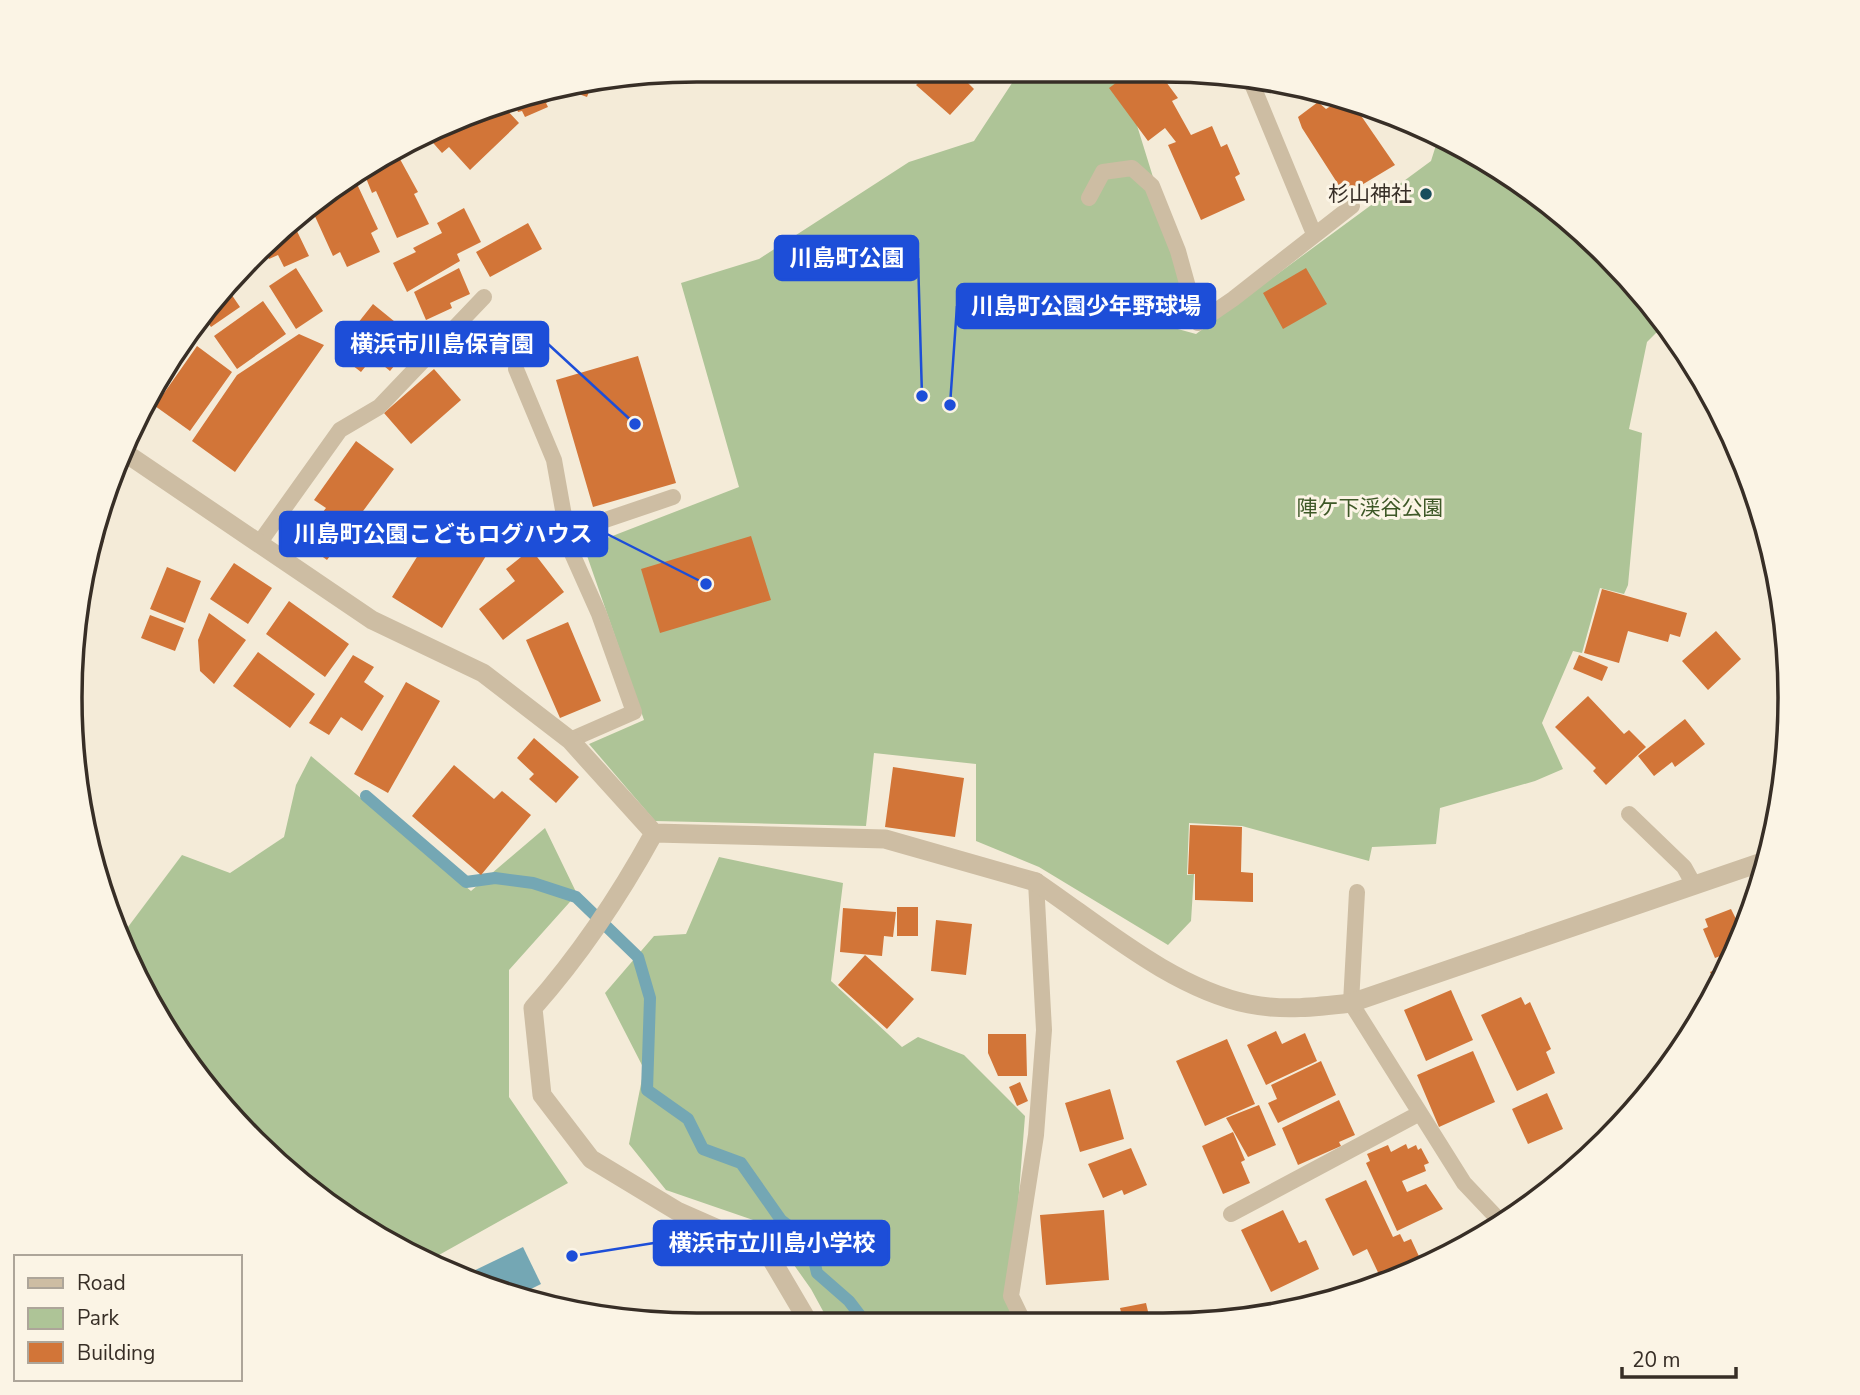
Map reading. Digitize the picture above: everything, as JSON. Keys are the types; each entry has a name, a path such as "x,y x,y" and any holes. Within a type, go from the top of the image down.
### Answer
{"street":[{"path":"131,457 372,620 483,673 570,740 654,833 885,839 1036,882 1187,984 1249,1004 1297,1009 1351,1003 1754,866"},
{"path":"654,833 631,874 571,962 533,1008 542,1095 591,1159 677,1211 766,1250 803,1313"}],"lane":[{"path":"1254,90 1314,234"},
{"path":"1088,198 1102,172 1132,168 1152,186 1178,251 1198,323 1234,299 1352,206"},
{"path":"260,542 340,430 379,407 484,297"},
{"path":"516,369 554,460 570,549 599,614 634,712 570,740"},
{"path":"567,533 673,497"},
{"path":"1629,814 1684,867 1694,886"},
{"path":"1019,1313 1011,1296 1037,1135 1044,1030 1036,882"},
{"path":"1357,892 1351,1003 1464,1184 1494,1215"},
{"path":"1231,1214 1420,1113"}],"green space":[{"name":"陣ケ下渓谷公園","path":"1013,82 1124,82 1192,303 1134,317 1196,334 1431,161 1436,146 1504,186 1537,209 1598,262 1657,332 1647,342 1629,429 1642,433 1628,585 1624,594 1600,588 1582,653 1573,651 1542,723 1563,769 1535,781 1440,808 1436,844 1372,847 1369,861 1242,826 1189,823 1187,875 1194,874 1191,921 1168,945 1039,867 976,841 976,764 874,753 866,826 655,821 589,744 644,720 584,547 739,487 681,283 759,259 909,162 974,141"},
{"path":"311,756 471,891 545,828 577,894 509,970 509,1097 568,1183 439,1255 356,1209 323,1186 262,1133 209,1072 186,1039 146,970 127,928 182,855 230,873 284,837 296,785"},
{"path":"719,857 843,883 831,981 902,1047 918,1037 964,1055 1025,1116 1010,1313 824,1313 811,1289 765,1224 666,1190 629,1144 644,1069 605,993 654,936 686,934"}],"water":[{"path":"523,1247 541,1284 530,1289 474,1271"}],"building":[{"path":"919,82 967,82 974,89 950,115 916,85"},
{"path":"1117,82 1166,82 1178,98 1172,101 1191,135 1212,126 1221,147 1227,144 1240,174 1235,177 1245,200 1201,220 1168,145 1176,142 1165,128 1148,141 1109,88"},
{"path":"551,100 546,103 548,107 525,117 522,111 517,110"},
{"name":"杉山神社","path":"1318,102 1326,109 1331,106 1361,115 1395,165 1345,195 1302,128 1298,117"},
{"path":"509,112 519,123 470,170 449,147 442,153 433,142 462,129"},
{"path":"400,159 418,192 414,194 429,224 397,238 376,191 372,193 367,179"},
{"path":"358,185 378,229 371,233 380,252 347,267 340,252 333,256 315,216"},
{"path":"464,208 481,242 457,254 460,261 407,292 393,263 416,252 413,248 442,233 437,223"},
{"path":"528,223 542,249 490,277 476,252"},
{"path":"297,231 309,256 284,267 278,255 269,259 268,257"},
{"path":"296,268 323,311 296,329 269,286"},
{"path":"459,268 470,294 450,303 452,308 426,320 414,292"},
{"path":"1306,268 1327,304 1283,329 1263,293"},
{"path":"232,295 240,307 211,327 209,324"},
{"path":"263,301 286,334 237,369 214,336"},
{"path":"373,304 416,339 390,371 373,357 361,372 335,352"},
{"path":"299,334 324,345 235,472 192,441 237,375"},
{"path":"197,346 232,372 190,431 156,407"},
{"path":"638,356 676,483 593,507 556,380"},
{"path":"434,369 461,400 411,444 384,413"},
{"path":"356,441 394,469 327,560 301,541 326,508 314,500"},
{"path":"443,515 492,546 442,628 392,597"},
{"path":"751,536 771,600 660,633 641,569"},
{"path":"531,549 564,592 503,640 479,609 515,581 506,569"},
{"path":"234,563 272,588 248,624 210,599"},
{"path":"167,567 201,581 185,623 150,609"},
{"path":"1602,589 1687,613 1680,637 1670,634 1668,642 1628,631 1619,663 1584,653"},
{"path":"289,601 349,644 325,677 266,634"},
{"path":"209,613 246,640 214,684 200,671 198,640"},
{"path":"150,615 184,628 175,651 141,638"},
{"path":"568,622 601,701 560,718 526,640"},
{"path":"1716,631 1741,659 1708,690 1682,661"},
{"path":"258,652 315,694 290,728 233,686"},
{"path":"353,655 374,667 364,682 384,696 362,731 341,717 329,735 309,723"},
{"path":"1579,655 1608,667 1602,681 1573,669"},
{"path":"406,682 440,701 388,793 354,774"},
{"path":"1588,696 1624,734 1629,730 1646,747 1606,785 1593,771 1596,768 1555,727"},
{"path":"1685,719 1705,744 1675,767 1672,762 1654,776 1638,756"},
{"path":"534,738 579,777 556,803 529,779 534,774 517,758"},
{"path":"454,765 494,799 502,791 531,815 481,875 412,816"},
{"path":"893,767 964,778 955,837 885,827"},
{"path":"1190,825 1242,827 1241,872 1253,873 1253,902 1195,900 1195,874 1188,874"},
{"path":"897,907 918,907 918,936 897,936"},
{"path":"843,908 896,912 893,937 884,936 882,956 840,952"},
{"path":"1731,909 1736,919 1720,956 1715,958 1703,929 1708,927 1705,919"},
{"path":"936,920 972,924 966,975 931,971"},
{"path":"865,955 914,999 887,1029 838,985"},
{"path":"1451,990 1473,1040 1426,1061 1404,1010"},
{"path":"1521,997 1525,1005 1530,1002 1551,1049 1546,1052 1555,1073 1517,1091 1481,1015"},
{"path":"1276,1031 1282,1044 1305,1033 1317,1061 1266,1085 1247,1045"},
{"path":"988,1034 1026,1034 1027,1076 998,1076 988,1053"},
{"path":"1227,1039 1255,1104 1205,1126 1176,1061"},
{"path":"1473,1051 1495,1102 1439,1127 1417,1075"},
{"path":"1321,1061 1336,1095 1278,1123 1268,1103 1277,1099 1271,1085"},
{"path":"1020,1082 1028,1101 1017,1106 1009,1087"},
{"path":"1110,1089 1124,1139 1080,1152 1065,1103"},
{"path":"1547,1093 1563,1129 1528,1144 1512,1109"},
{"path":"1339,1100 1355,1135 1339,1142 1341,1146 1298,1165 1282,1128"},
{"path":"1259,1105 1276,1145 1248,1157 1226,1118"},
{"path":"1233,1132 1245,1160 1241,1162 1250,1183 1223,1194 1202,1146"},
{"path":"1406,1144 1408,1149 1416,1145 1418,1150 1421,1148 1429,1163 1424,1165 1426,1171 1402,1181 1407,1192 1426,1184 1443,1209 1397,1231 1366,1163 1370,1161 1367,1154 1388,1145 1391,1152"},
{"path":"1131,1148 1147,1185 1124,1195 1122,1190 1103,1198 1088,1164"},
{"path":"1366,1180 1393,1237 1400,1234 1404,1242 1411,1239 1419,1256 1378,1273 1367,1249 1353,1256 1325,1199"},
{"path":"1104,1210 1109,1280 1046,1285 1040,1215"},
{"path":"1283,1210 1299,1243 1306,1240 1319,1269 1271,1292 1241,1230"},
{"path":"1146,1303 1148,1313 1121,1313 1120,1308"}],"waterway":[{"path":"366,796 466,882 495,878 533,883 576,897 638,957 650,998 647,1090 688,1119 703,1149 741,1163 781,1220 810,1242 817,1273 849,1301 858,1313"}],"place":[{"name":"杉山神社","path":"1426,194"},
{"name":"川島町公園","path":"922,396"},
{"name":"川島町公園少年野球場","path":"950,405"},
{"name":"横浜市川島保育園","path":"635,424"},
{"name":"川島町公園こどもログハウス","path":"706,584"},
{"name":"横浜市立川島小学校","path":"572,1256"}]}
